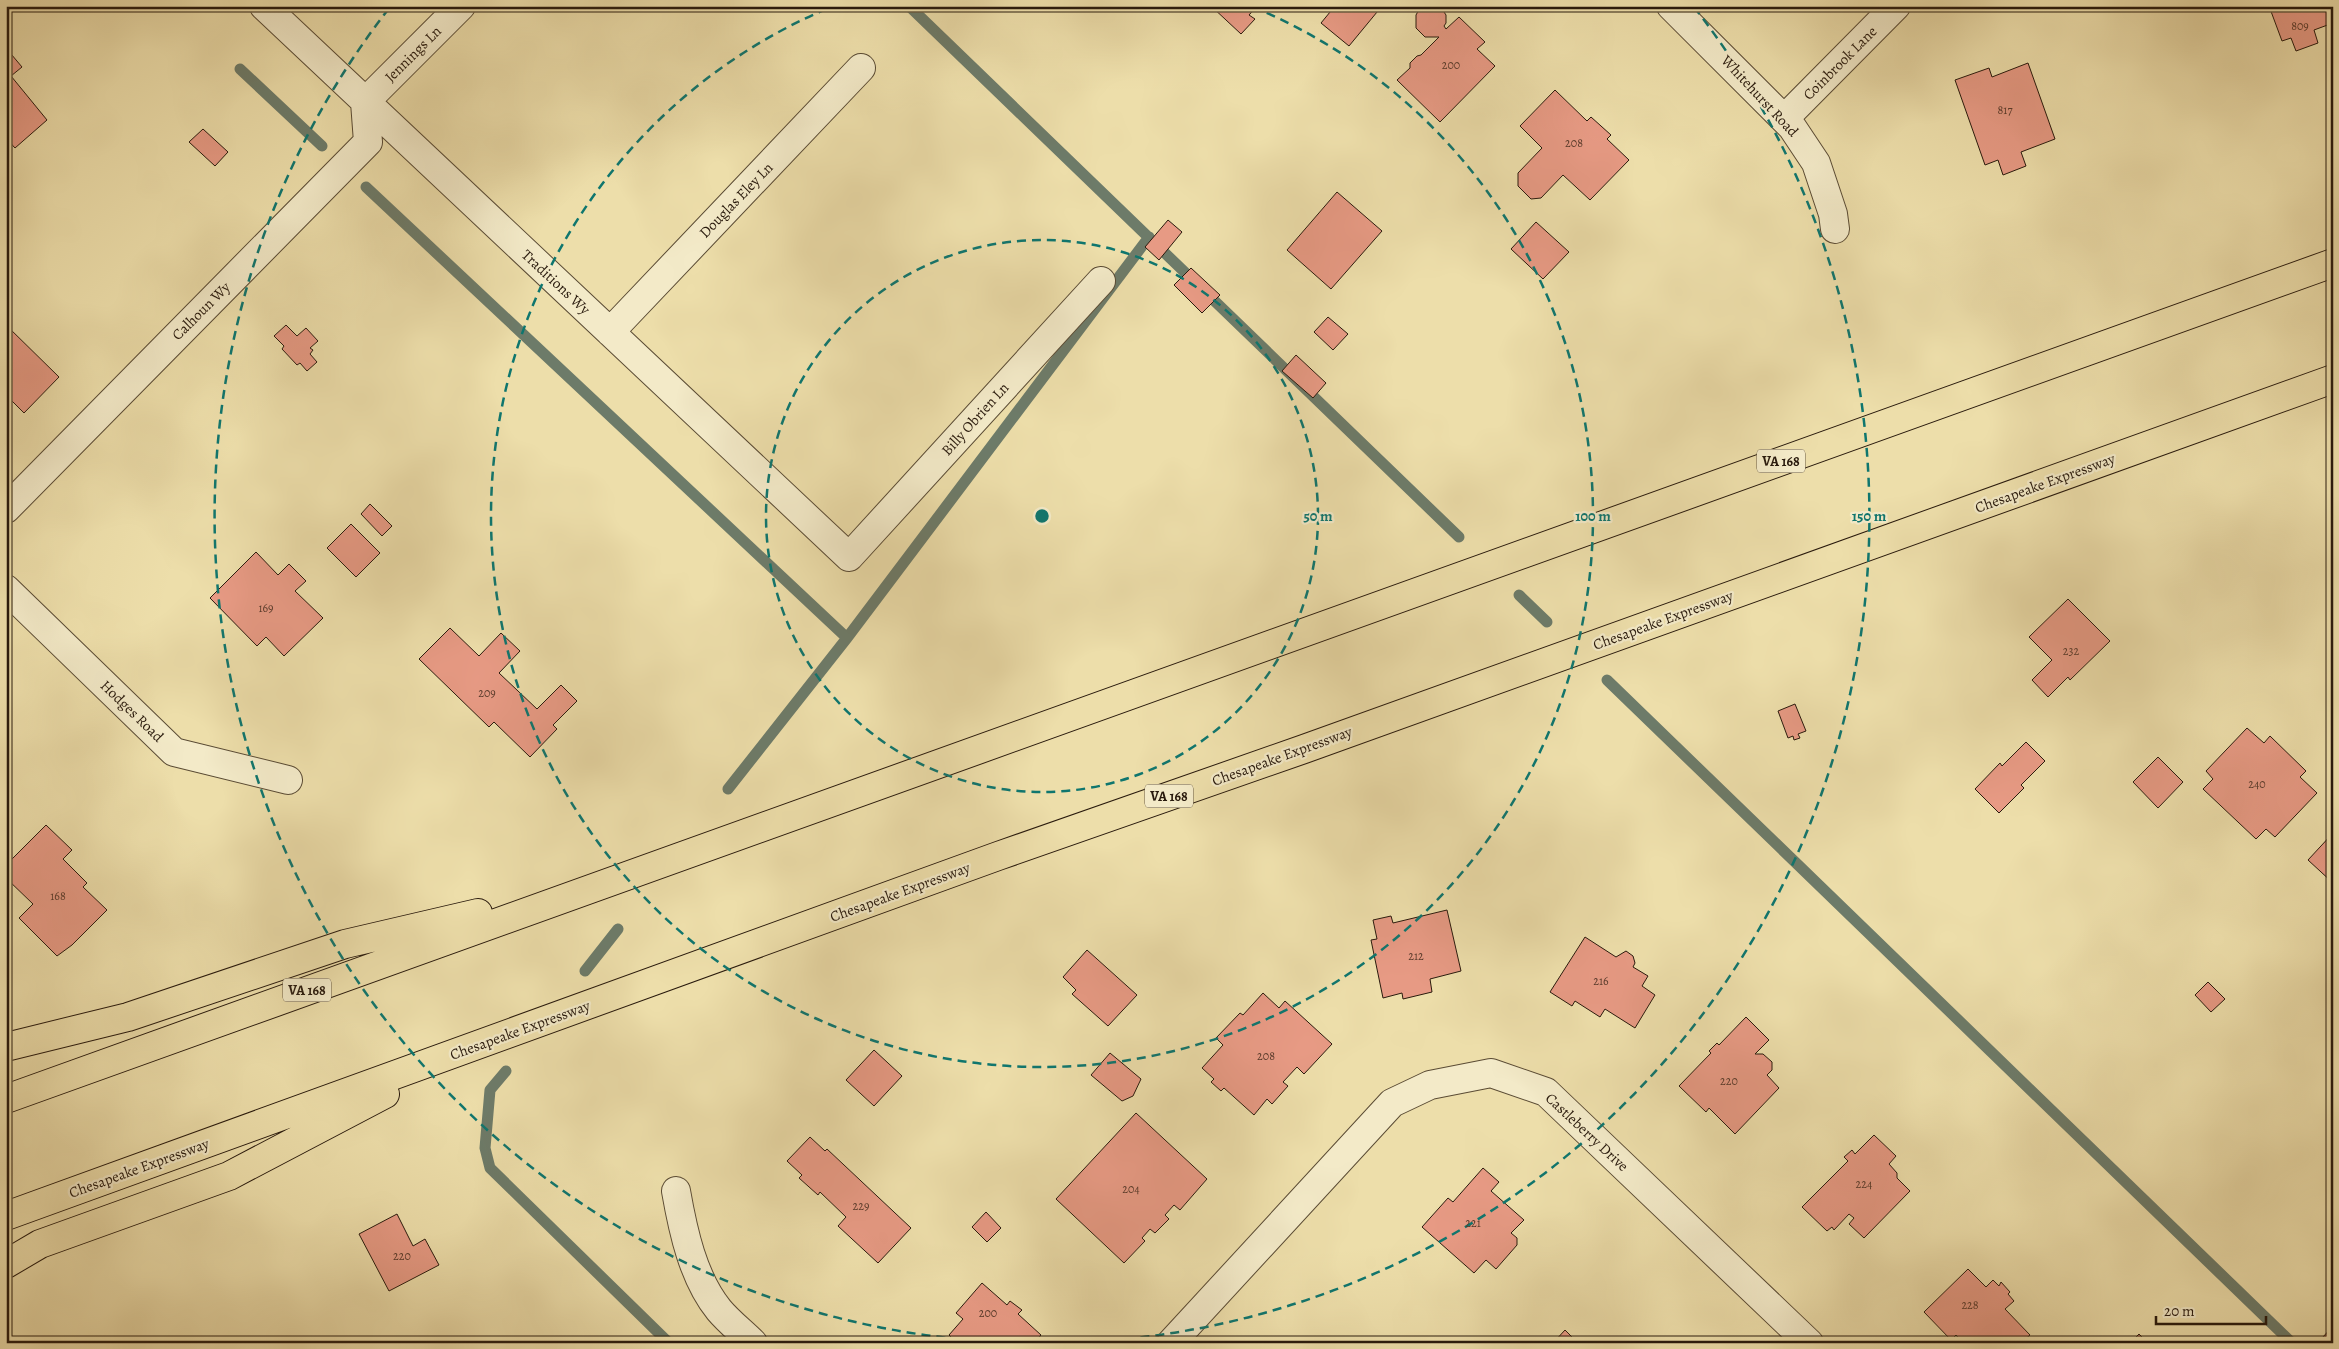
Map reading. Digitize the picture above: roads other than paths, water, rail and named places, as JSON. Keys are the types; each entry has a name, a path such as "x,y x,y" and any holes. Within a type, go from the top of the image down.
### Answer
{"highway":[{"name":"VA 168","path":"6,1099 2333,262"},
{"name":"Chesapeake Expressway","path":"6,1216 998,856 1304,749 2333,379"},
{"path":"6,1047 128,1017 346,944 608,882"},
{"path":"6,1264 40,1244 229,1176 477,1046"}],"street":[{"name":"Traditions Wy","path":"264,6 849,557"},
{"name":"Jennings Ln","path":"365,102 461,6"},
{"name":"Whitehurst Road","path":"1671,6 1792,127 1816,163 1833,214 1835,229"},
{"name":"Coinbrook Lane","path":"1784,119 1896,6"},
{"name":"Douglas Eley Ln","path":"610,332 861,68"},
{"name":"Calhoun Wy","path":"6,509 368,142 365,102"},
{"name":"Billy Obrien Ln","path":"849,557 1101,281"},
{"name":"Hodges Road","path":"6,589 174,752 288,780"},
{"name":"Castleberry Drive","path":"1171,1343 1392,1102 1430,1085 1491,1073 1546,1092 1809,1343"},
{"path":"676,1191 683,1228 699,1274 719,1309 752,1343"}],"waterway":[{"path":"909,6 1459,537"},
{"path":"240,69 322,146"},
{"path":"366,187 847,638"},
{"path":"728,789 847,638 1149,237"},
{"path":"1519,595 1547,622"},
{"path":"1607,680 2292,1343"},
{"path":"585,971 618,929"},
{"path":"506,1071 490,1090 485,1148 490,1168 669,1343"}]}
